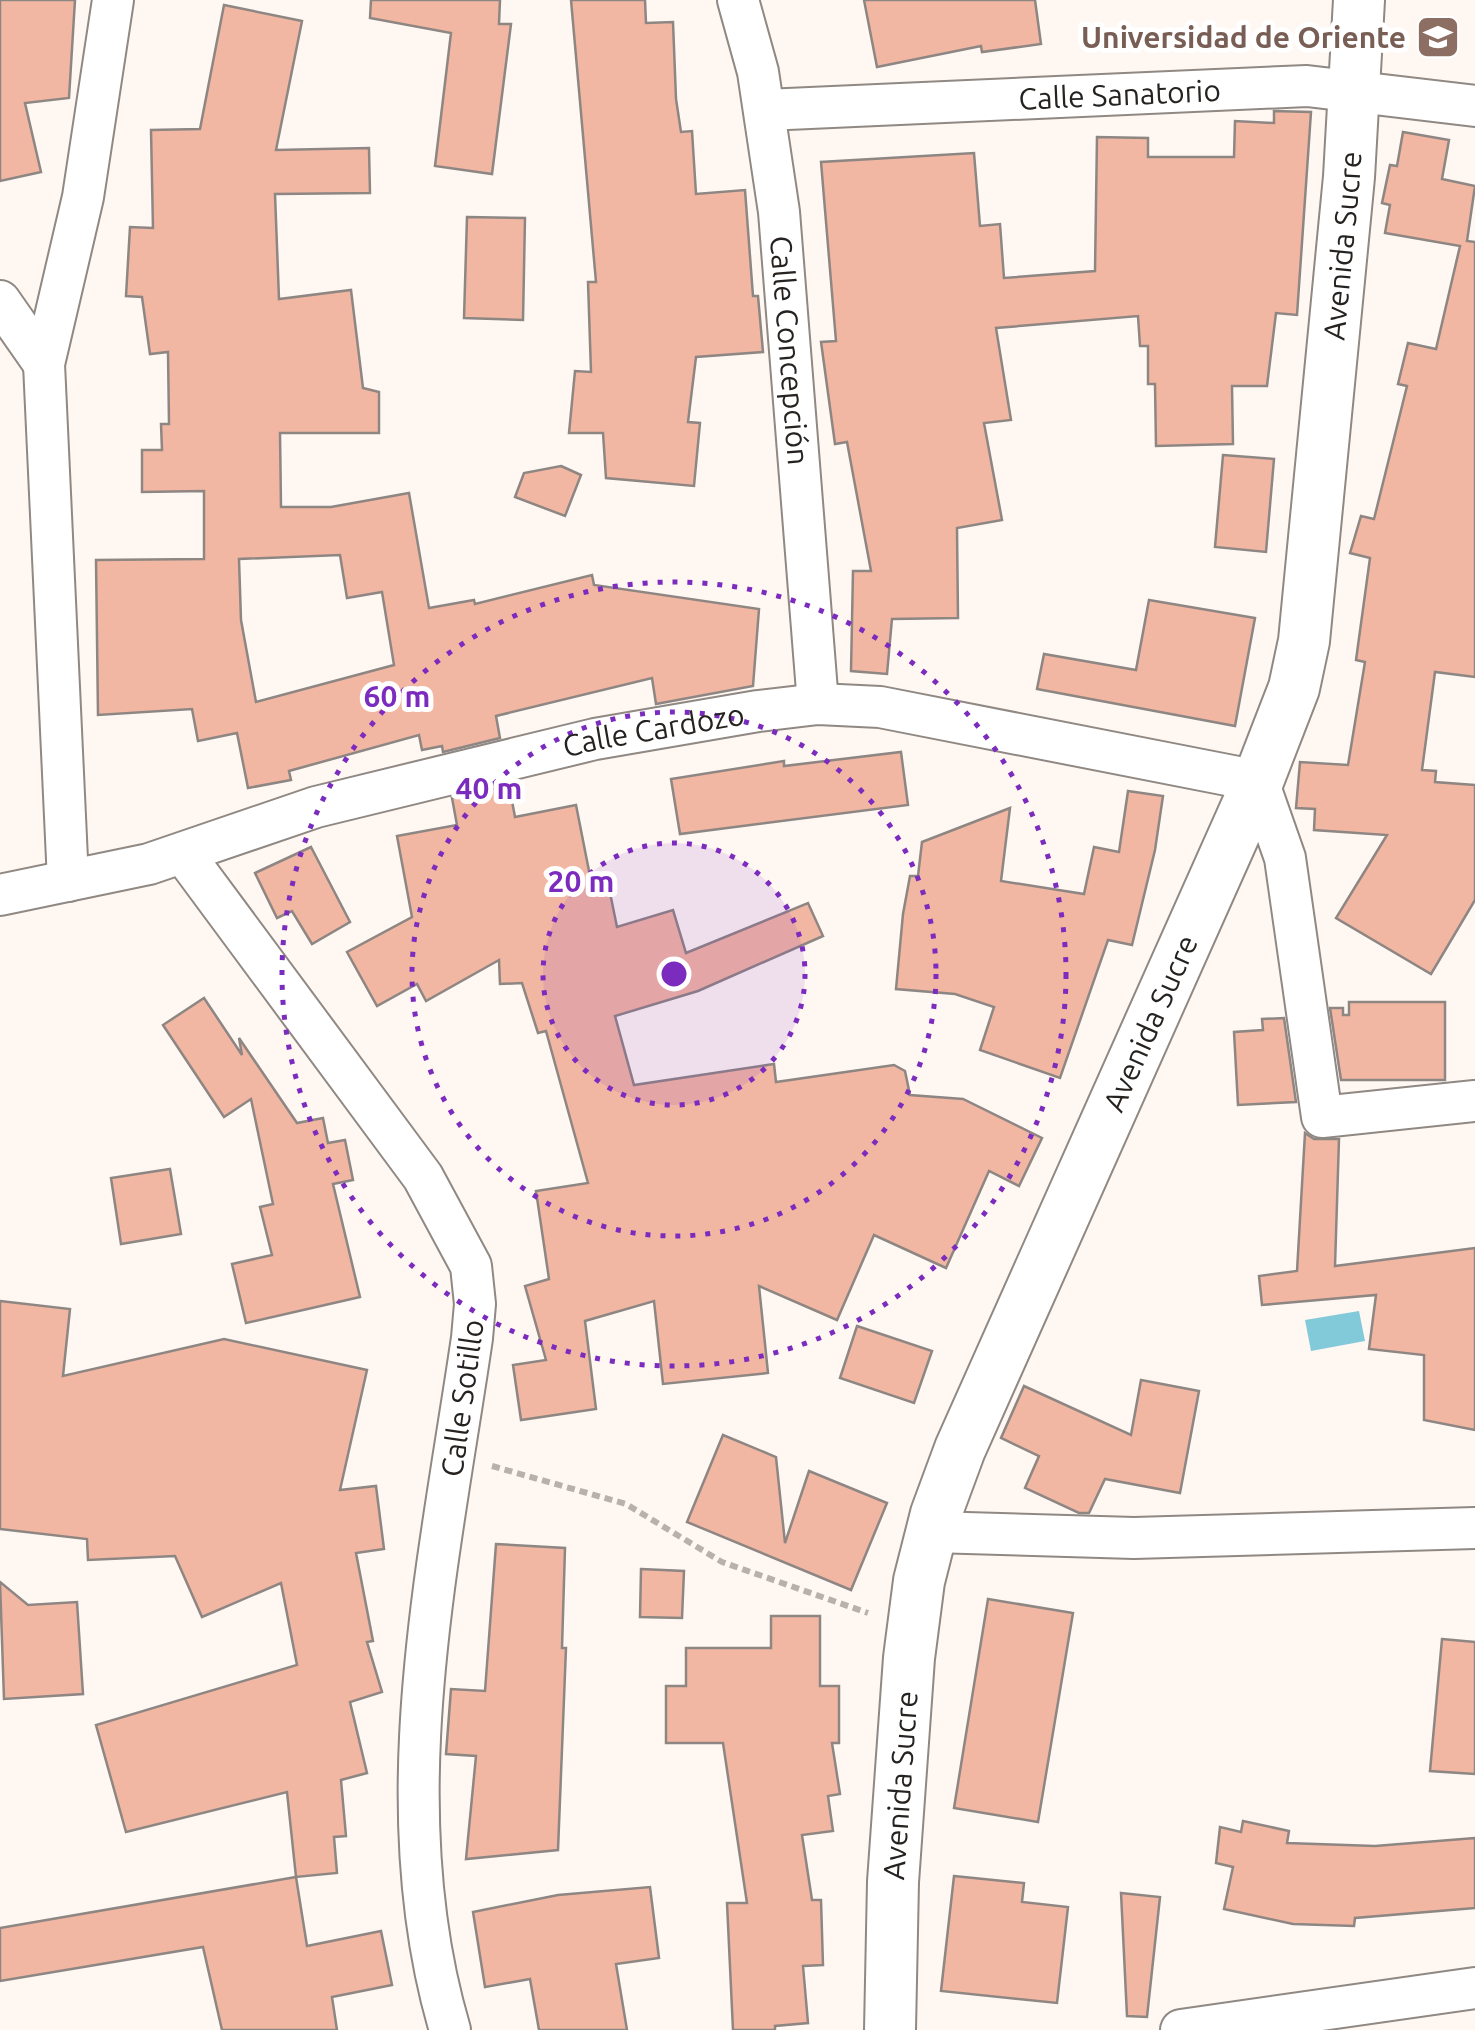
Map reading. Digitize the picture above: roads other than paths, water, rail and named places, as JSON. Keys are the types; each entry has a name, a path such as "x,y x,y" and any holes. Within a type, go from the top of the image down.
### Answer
{"street":[{"path":"68,881 44,364 83,197 113,0"},
{"name":"Calle Concepción","path":"738,0 765,110 778,212 818,704"},
{"name":"Avenida Sucre","path":"890,2030 893,1882 913,1624 932,1532 960,1449 1258,781 1294,688 1304,642 1359,0"},
{"name":"Calle Sanatorio","path":"765,110 1170,96 1294,86 1475,106"},
{"path":"0,301 44,364"},
{"name":"Calle Cardozo","path":"0,895 184,853 316,807 422,779 595,739 818,704 880,706 960,719 1258,781"},
{"path":"1258,781 1285,858 1322,1117 1475,1101"},
{"name":"Calle Sotillo","path":"184,853 423,1176 471,1266 475,1304 429,1636 419,1797 424,1906 433,1969 450,2030"},
{"path":"932,1532 1134,1538 1475,1528"},
{"path":"1181,2030 1475,1988"}],"water":[{"path":"1359,1311 1365,1341 1311,1351 1305,1320"}],"place":[{"name":"Universidad de Oriente","path":"1438,37"}]}
